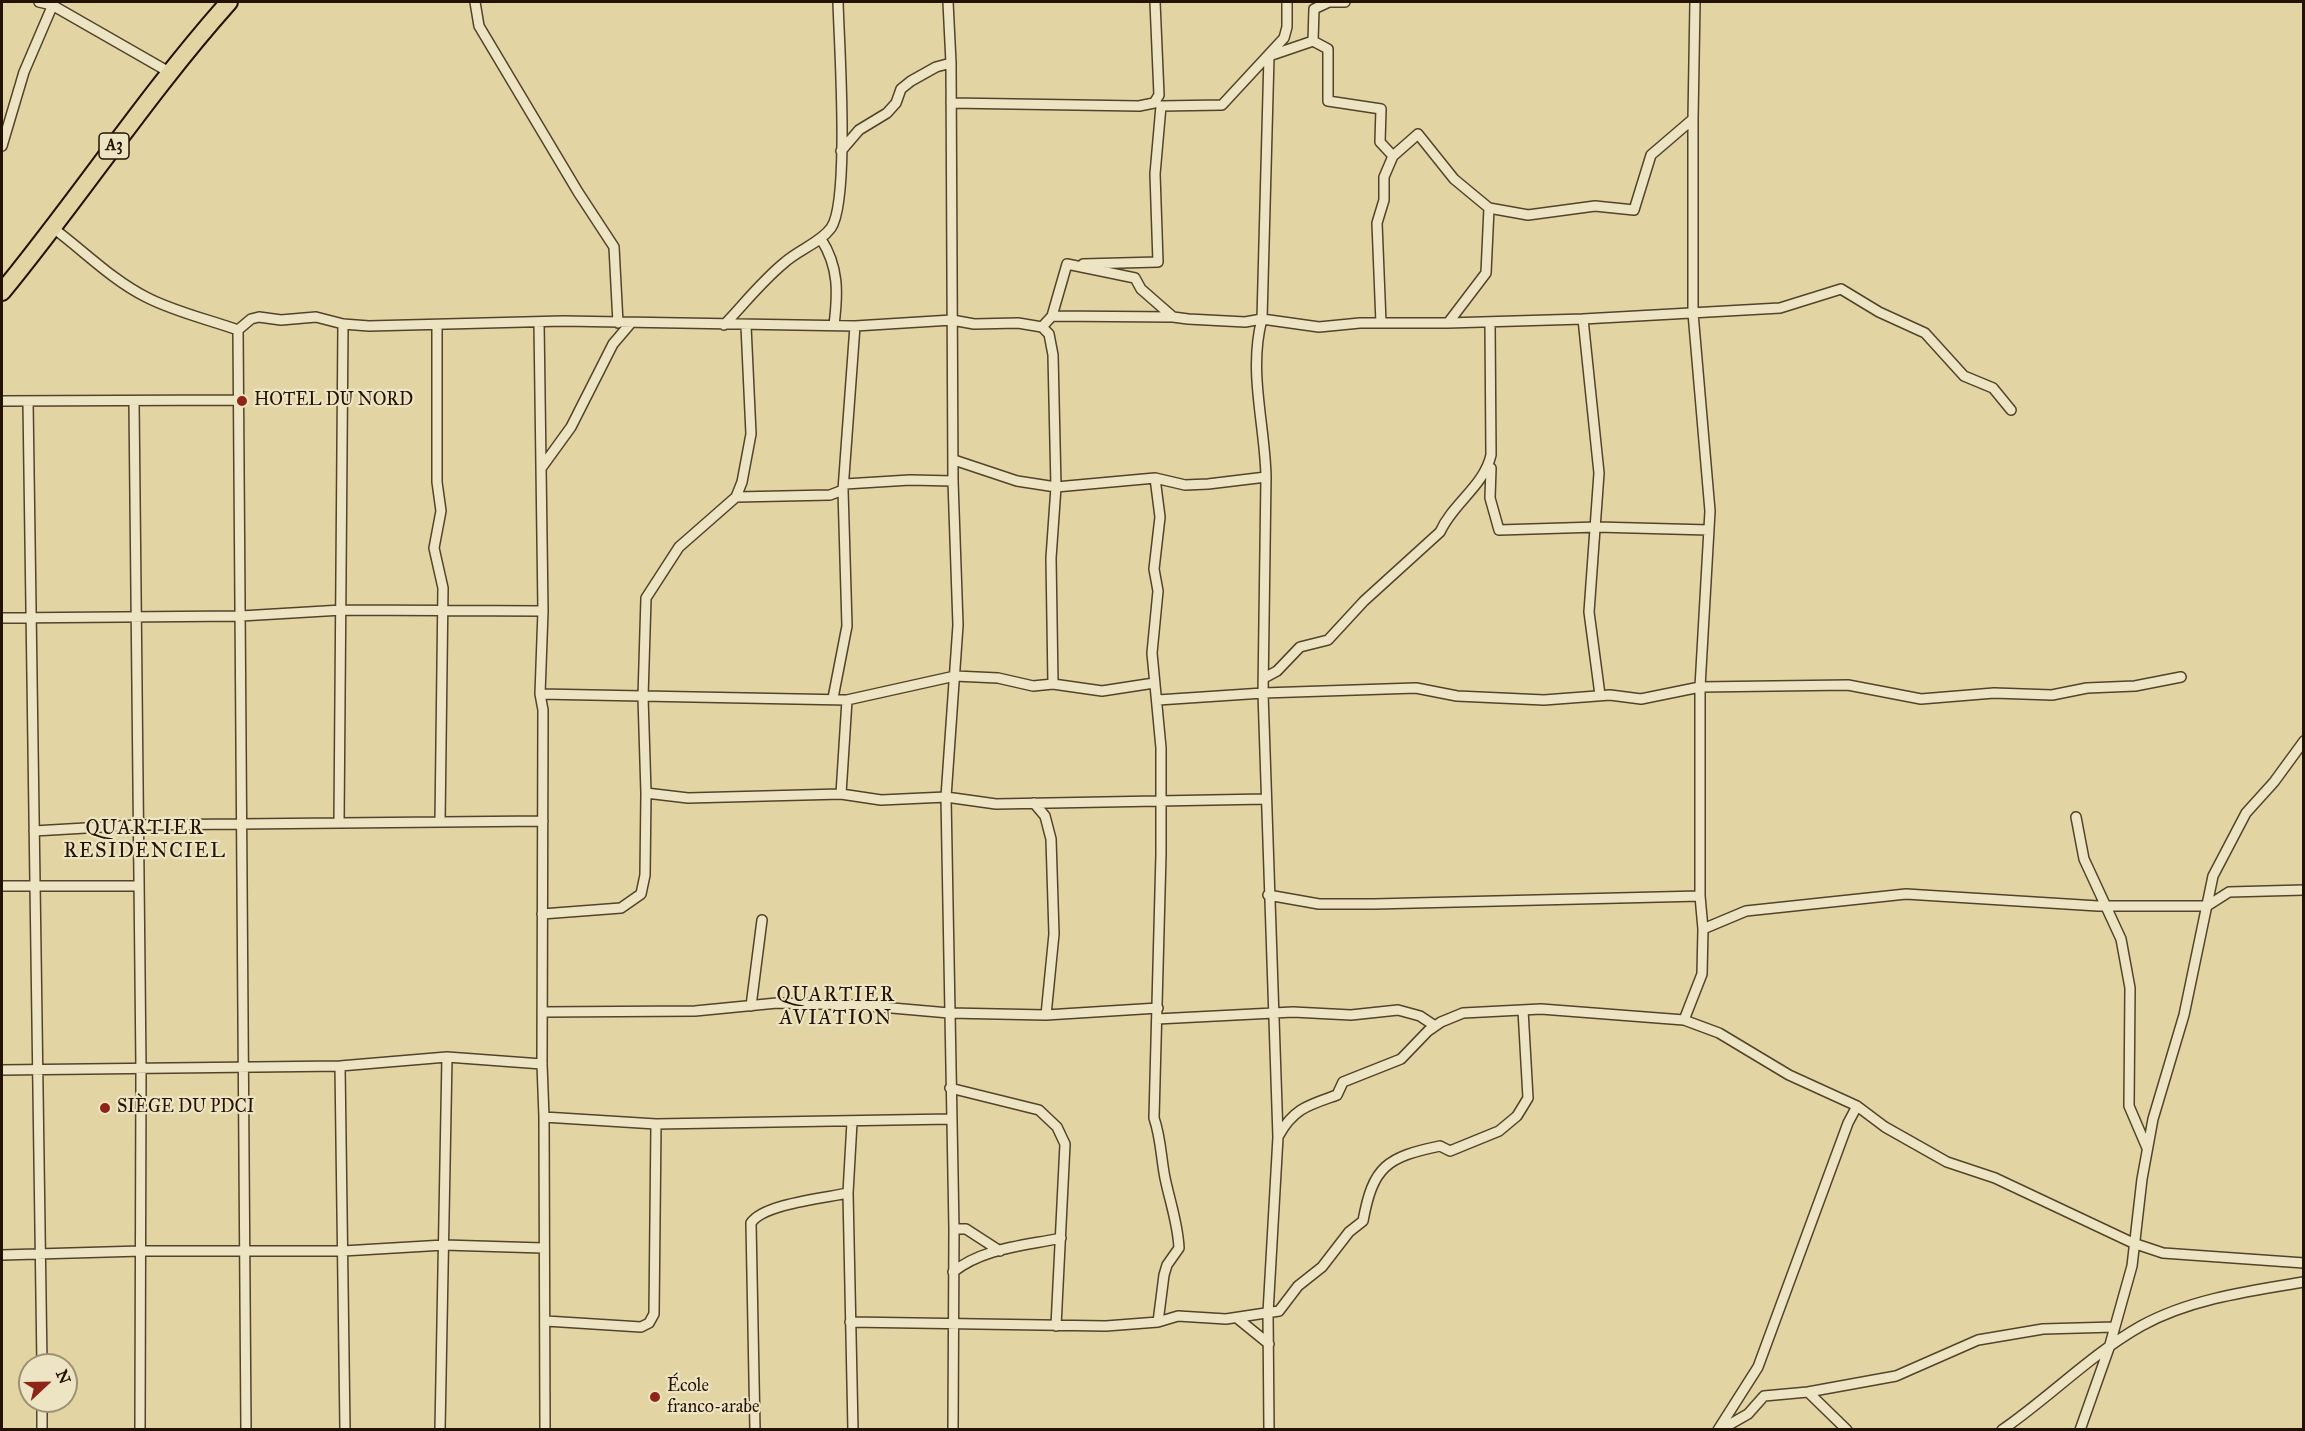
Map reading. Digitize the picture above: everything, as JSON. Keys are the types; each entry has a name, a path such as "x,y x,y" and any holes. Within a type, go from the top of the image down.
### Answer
{"highway":[{"name":"A3","path":"2,292 53,228 169,72 229,2"}],"street":[{"path":"39,2 53,3 169,72"},
{"path":"475,2 479,26 578,192 614,247 618,323"},
{"path":"724,325 782,265 820,239 832,227 838,212 841,151 838,2"},
{"path":"948,2 951,63 954,460 952,481 958,625 946,797 954,1229 953,1430"},
{"path":"951,103 1139,106 1154,103 1159,95 1155,2"},
{"path":"1067,264 1158,262 1155,174 1161,106 1221,105 1284,38 1287,27 1287,2"},
{"path":"1313,41 1314,9 1329,2 1346,2"},
{"path":"1684,1020 1702,974 1700,687 1710,511 1694,313 1695,2"},
{"path":"2,146 24,72 53,3"},
{"path":"1269,56 1313,41 1328,49 1328,101 1381,109 1380,142 1393,156"},
{"path":"1269,56 1262,319 1256,342 1256,375 1266,477 1263,693 1268,895 1278,1137 1269,1313 1269,1430"},
{"path":"841,151 859,130 887,114 896,103 901,89 936,67 951,63"},
{"path":"1381,323 1377,223 1384,200 1384,177 1393,156 1418,134 1454,179 1490,208 1528,215 1595,206 1634,210 1651,155 1693,119"},
{"path":"1448,323 1486,273 1490,208"},
{"path":"53,228 110,273 146,297 170,308 238,330"},
{"path":"820,239 829,252 838,277 834,326"},
{"path":"1042,327 1052,316 1067,264"},
{"path":"1067,264 1135,278 1141,289 1173,317"},
{"path":"1052,316 1173,317 1245,322 1262,319 1319,327 1381,323 1583,320 1780,308 1841,289 1878,312 1925,333 1964,375 1993,388 2011,410"},
{"path":"238,330 259,317 281,320 316,316 343,324 437,325 539,322 855,326 952,320 974,324 1018,322 1042,327 1049,334 1053,355 1056,487 1051,558 1053,684"},
{"path":"1583,320 1599,473 1597,527 1589,612 1600,695"},
{"path":"539,322 543,611 540,694 543,710 542,1064 543,1248 546,1321 545,1430"},
{"path":"1490,323 1490,498 1499,530 1597,527 1709,530"},
{"path":"339,823 343,324"},
{"path":"541,467 571,427 613,344 630,324"},
{"path":"437,325 437,482 441,510 434,548 443,588 440,822"},
{"path":"542,914 621,908 641,894 645,875 646,793 643,697 646,598 679,547 736,497 745,473 750,445 746,326"},
{"path":"833,698 847,627 844,487 855,326"},
{"path":"238,330 246,1066 246,1430"},
{"path":"2,401 238,400"},
{"path":"28,402 42,1353"},
{"path":"134,402 141,1068 140,1430"},
{"path":"1264,678 1277,671 1300,647 1328,640 1364,601 1440,532 1445,521 1487,472 1491,455"},
{"path":"954,460 1017,481 1056,487 1155,478 1185,484 1208,484 1266,477"},
{"path":"1155,478 1160,518 1154,569 1158,591 1152,653 1161,748 1158,1008 1154,1118 1160,1136 1164,1175 1178,1229 1179,1248 1167,1265 1164,1275 1158,1322"},
{"path":"736,497 830,495 844,487 910,480 952,481"},
{"path":"2,618 241,616 342,610 543,611"},
{"path":"540,694 744,700 833,698 847,700 955,676 998,678 1033,686 1053,684 1102,691 1154,683"},
{"path":"1158,700 1416,687 1457,696 1512,699 1544,700 1600,695 1641,699 1700,687 1848,685 1921,699 1994,693 2052,695 2087,688 2135,686 2181,677"},
{"path":"841,794 847,700"},
{"path":"2080,1430 2109,1348 2132,1266 2133,1243 2153,1119 2184,1015 2213,876 2246,813 2274,782 2304,741"},
{"path":"646,793 688,798 841,794 881,800 946,797 996,804 1160,799 1266,799"},
{"path":"1035,803 1045,816 1051,838 1054,934 1046,1015"},
{"path":"2076,817 2084,860 2121,939 2130,988 2129,1106 2147,1148"},
{"path":"34,831 137,825 543,821"},
{"path":"2,886 138,886"},
{"path":"1703,928 1746,911 1906,894 2105,907 2207,906 2229,892 2304,890"},
{"path":"1268,895 1319,904 1700,896"},
{"path":"751,1006 762,920"},
{"path":"543,1012 695,1011 751,1006 828,1004 949,1013 1046,1015 1158,1008"},
{"path":"1278,1137 1288,1118 1305,1106 1337,1095 1343,1082 1401,1059 1435,1026 1463,1013 1541,1009 1684,1020 1719,1033 1789,1075 1857,1106 1885,1127 1947,1162 1995,1178 2133,1243 2163,1253 2304,1263"},
{"path":"1157,1019 1274,1015 1293,1012 1351,1015 1398,1010 1420,1016 1435,1026"},
{"path":"850,1322 1056,1326 1158,1322 1178,1316 1237,1318 1269,1313 1284,1307 1298,1286 1322,1267 1349,1232 1363,1221 1368,1193 1385,1166 1396,1158 1418,1150 1440,1146 1450,1151 1499,1131 1517,1116 1528,1098 1523,1010"},
{"path":"2,1070 340,1066 447,1057 542,1064"},
{"path":"440,1430 447,1057"},
{"path":"340,1066 345,1430"},
{"path":"950,1088 1039,1110 1057,1127 1065,1144 1066,1161 1056,1326"},
{"path":"1719,1430 1758,1367 1848,1123 1857,1106"},
{"path":"544,1117 656,1124 951,1119"},
{"path":"852,1122 848,1193 853,1430"},
{"path":"546,1321 641,1327 649,1323 654,1314 656,1124"},
{"path":"755,1430 751,1223 755,1216 771,1209 848,1193"},
{"path":"954,1229 966,1229 1000,1251"},
{"path":"953,1272 965,1261 978,1255 1061,1238"},
{"path":"2,1255 141,1251 343,1251 444,1245 543,1248"},
{"path":"2002,1430 2082,1366 2142,1326 2189,1305 2304,1282"},
{"path":"1237,1318 1269,1344"},
{"path":"1719,1430 1748,1414 1764,1396 1808,1392 1896,1376 1978,1340 2043,1329 2114,1327"},
{"path":"1808,1392 1847,1430"},
{"path":"42,1413 42,1430"}],"place":[{"name":"HOTEL DU NORD","path":"242,401"},
{"name":"SIÈGE DU PDCI","path":"105,1108"},
{"name":"École franco-arabe","path":"655,1397"}],"district":[{"name":"QUARTIER RESIDENCIEL","path":"145,840"},
{"name":"QUARTIER AVIATION","path":"836,1008"}]}
